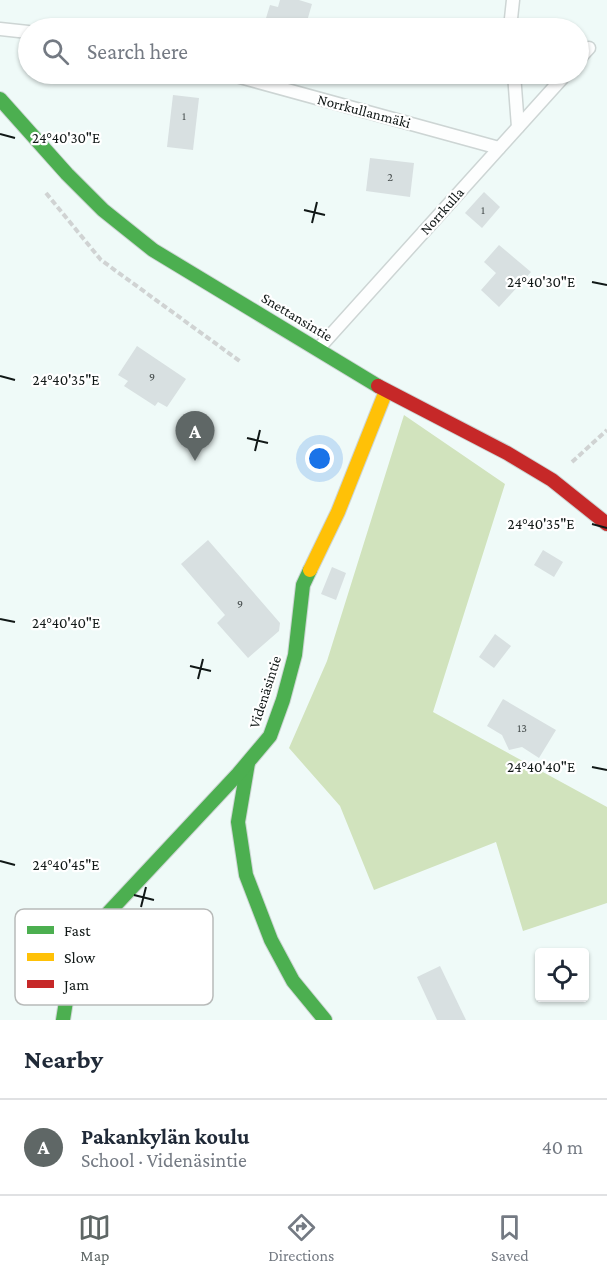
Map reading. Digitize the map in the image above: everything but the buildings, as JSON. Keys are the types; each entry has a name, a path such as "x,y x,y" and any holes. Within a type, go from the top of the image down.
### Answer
{"street":[{"name":"Snettansintie","path":"0,99 67,174 103,210 153,250 386,391 507,453 552,480 607,524"},
{"name":"Videnäsintie","path":"112,909 248,763 270,736 283,700 295,655 303,585 338,512 386,391"},
{"path":"248,763 238,822 246,875 271,940 293,981 325,1020"},
{"name":"Videnäsintie","path":"63,1020 65,1005"}],"lane":[{"path":"511,18 513,0"},
{"path":"0,29 18,31"},
{"name":"Norrkullanmäki","path":"265,84 499,148"},
{"path":"515,84 518,127"},
{"name":"Norrkulla","path":"319,349 557,84"}],"path":[{"path":"43,190 101,260 241,362"},
{"path":"552,480 607,430"}],"green space":[{"path":"404,415 505,484 433,712 607,807 607,903 523,931 496,842 374,890 340,806 289,748 327,661"}],"traffic: fast":[{"path":"0,99 67,174 103,210 153,250 378,386"},
{"path":"112,909 238,774 270,736 283,700 295,655 303,585 310,570"},
{"path":"248,763 238,822 246,875 271,940 293,981 325,1020"},
{"path":"63,1020 65,1005"}],"traffic: slow":[{"path":"310,570 338,512 386,391"}],"traffic: jam":[{"path":"378,386 507,453 552,480 607,524"}],"place":[{"name":"Pakankylän koulu","path":"195,461"}]}
